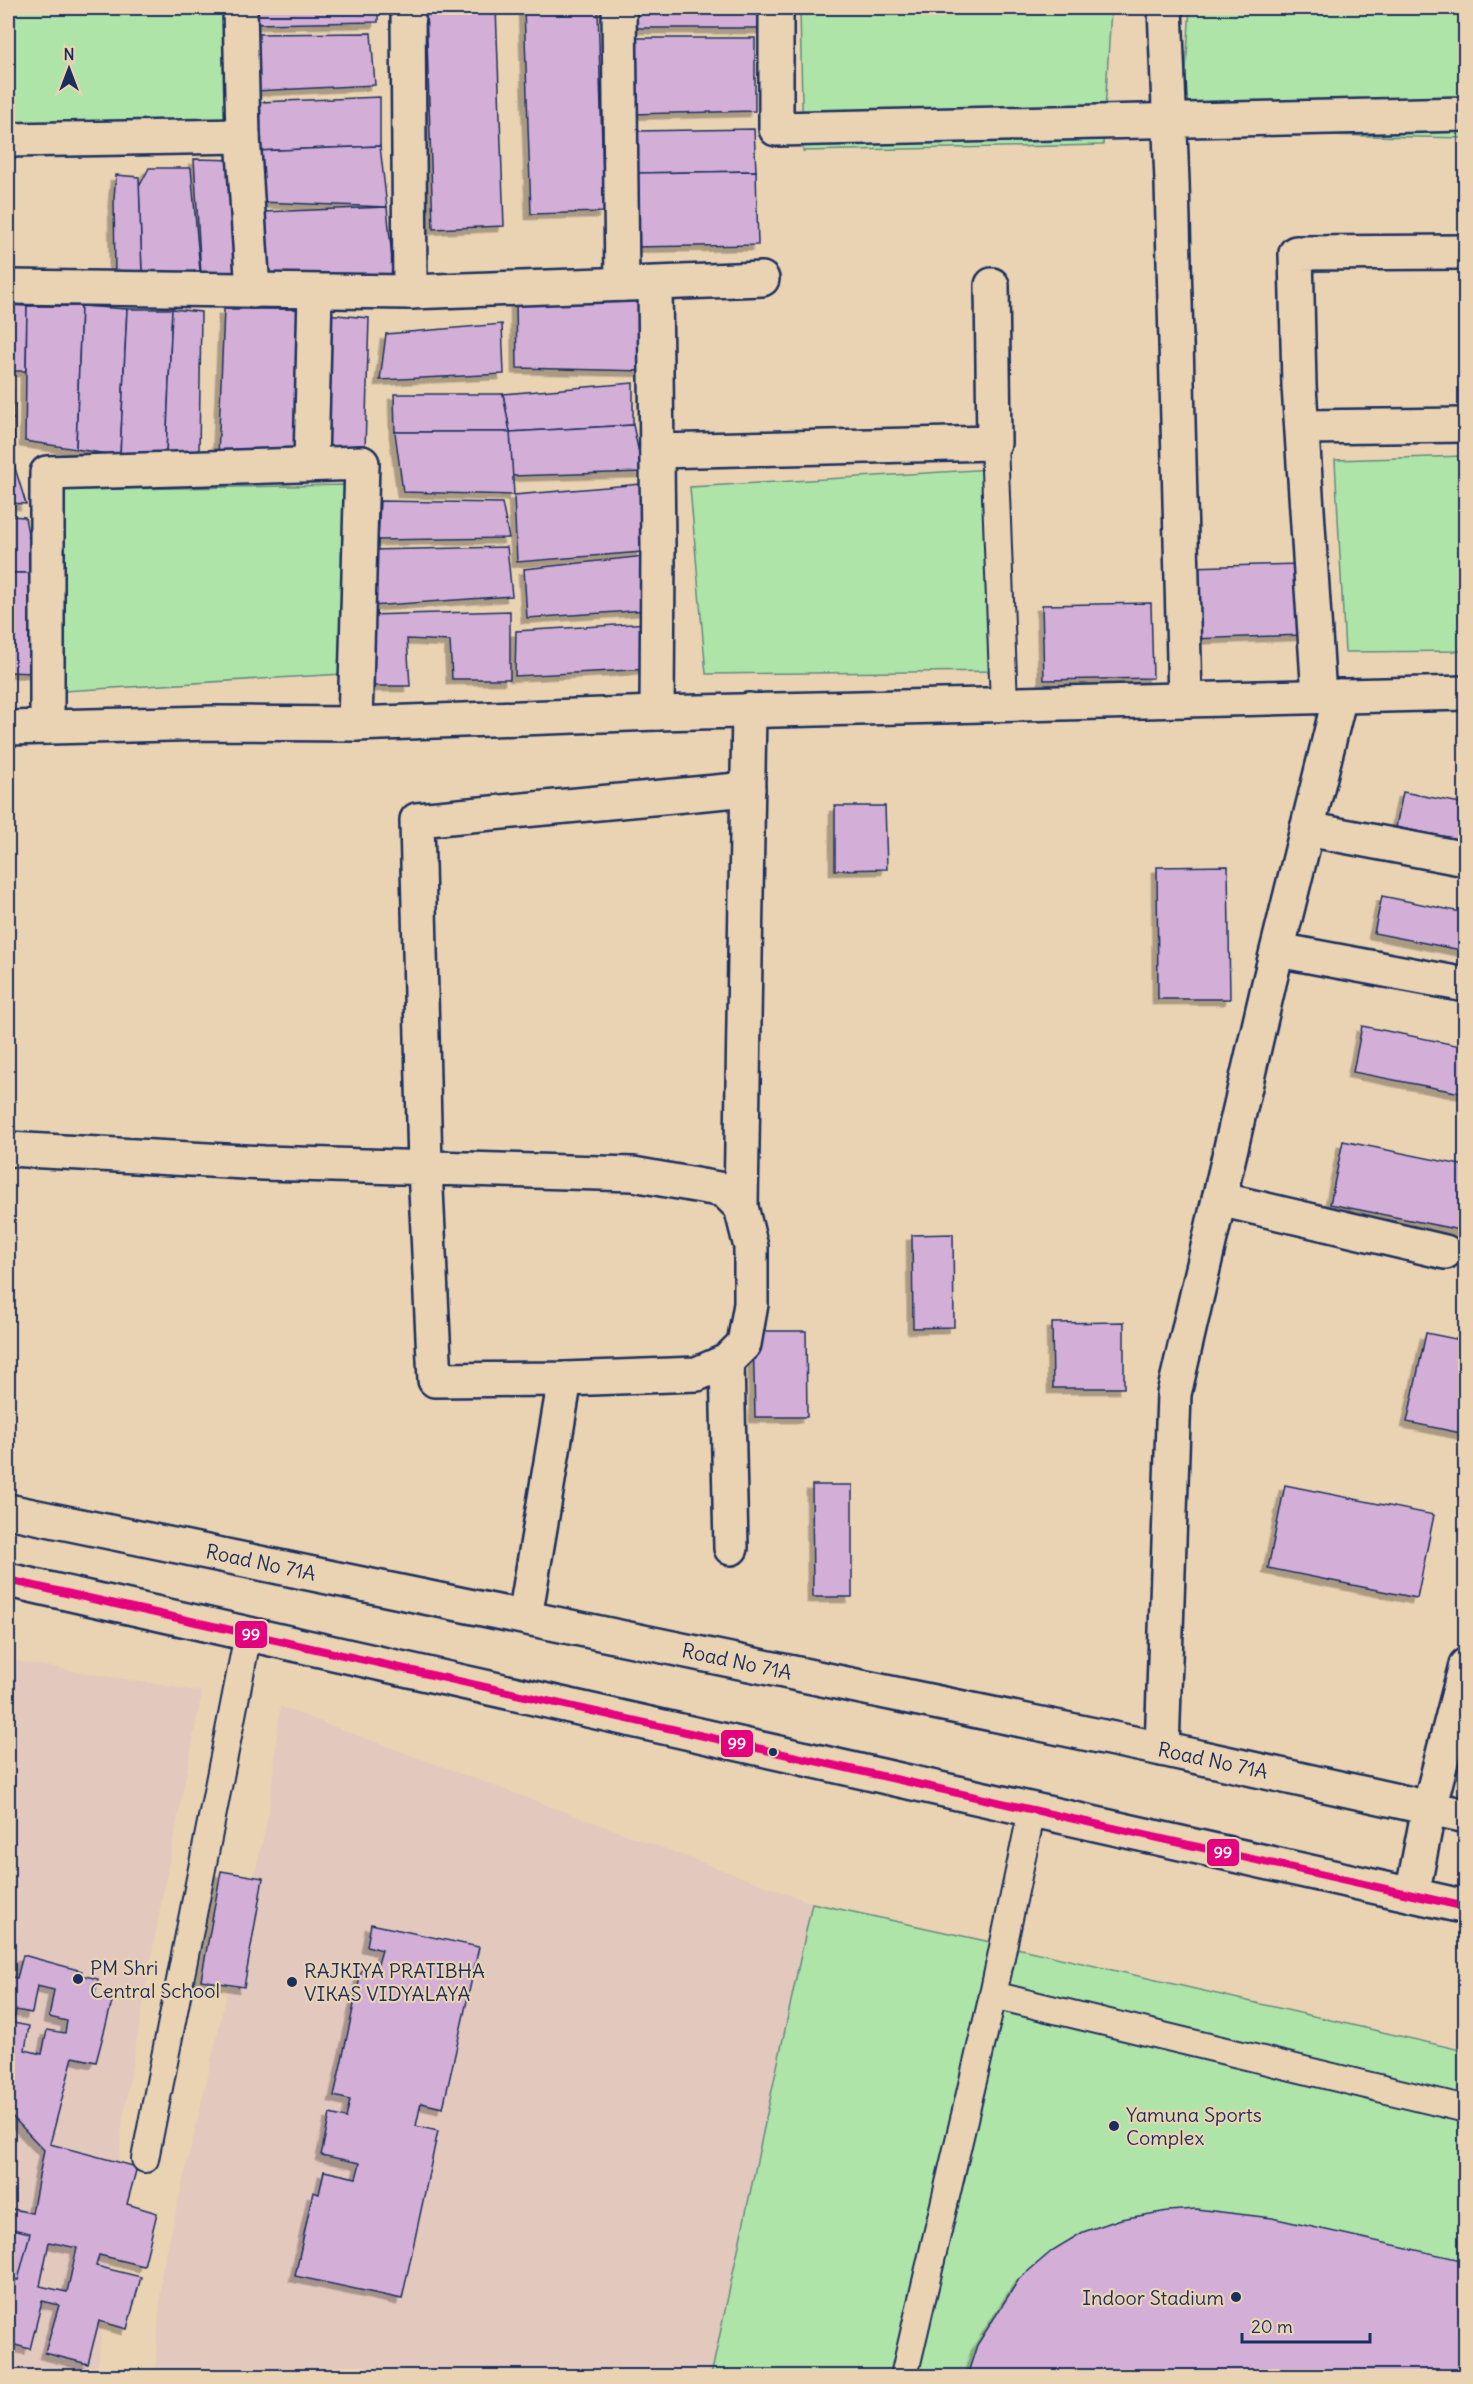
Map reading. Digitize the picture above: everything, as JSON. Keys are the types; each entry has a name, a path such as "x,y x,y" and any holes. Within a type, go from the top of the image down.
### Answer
{"street":[{"path":"240,8 243,136 253,291"},
{"path":"408,8 410,292"},
{"path":"619,8 622,284"},
{"path":"776,8 776,129 1466,114"},
{"path":"1165,8 1185,700"},
{"path":"8,140 243,136"},
{"path":"1162,1749 1174,1394 1307,829 1330,696 1302,427 1296,253 1466,252"},
{"path":"8,287 410,292 762,279"},
{"path":"655,284 657,713"},
{"path":"657,451 994,443 992,285"},
{"path":"311,464 315,292"},
{"path":"1302,427 1466,425"},
{"path":"47,728 47,473 311,464 362,464 355,724"},
{"path":"8,729 212,723 355,724 749,710 1466,693"},
{"path":"748,789 417,820 425,1168 435,1380 565,1379 697,1374 727,1360 744,1344 751,1304 751,1247 741,1207 748,789 749,710"},
{"path":"1307,829 1466,859"},
{"path":"1278,950 1466,985"},
{"path":"8,1149 264,1163 633,1174 724,1190 741,1207"},
{"path":"1219,1199 1445,1252"},
{"path":"727,1360 731,1548"},
{"path":"525,1617 565,1379"},
{"name":"Road No 71A","path":"8,1511 1162,1749 1466,1816"},
{"path":"8,1580 1466,1907"},
{"path":"1412,1895 1429,1808 1466,1665"}],"lane":[{"path":"994,443 1004,704"},
{"path":"145,2159 248,1634"},
{"path":"904,2376 993,1995 1032,1810"},
{"path":"993,1995 1466,2109"}],"shaded area":[{"name":"PM Shri Central School","path":"8,1660 202,1692 159,1913 123,2118 97,2376 8,2376"},
{"path":"280,1707 812,1903 711,2376 155,2376 162,2272 269,1813"}],"green space":[{"path":"8,8 233,8 233,125 8,130"},
{"path":"800,8 1111,8 1103,145 803,151"},
{"path":"1190,8 1465,11 1465,138 1182,132"},
{"path":"1465,456 1465,651 1345,652 1335,460"},
{"path":"1009,468 1009,671 706,674 690,487"},
{"path":"345,485 343,674 64,691 63,490"},
{"name":"Yamuna Sports Complex","path":"812,1903 1465,2051 1465,2376 711,2376"}],"building":[{"path":"252,8 378,8 378,22 252,24"},
{"path":"426,8 496,8 504,226 433,229"},
{"path":"524,8 598,8 604,212 531,214"},
{"path":"629,8 766,8 765,28 629,28"},
{"path":"371,33 375,85 255,91 254,34"},
{"path":"636,38 755,38 755,111 632,114"},
{"path":"380,97 380,146 256,151 260,102"},
{"path":"754,129 756,171 636,173 637,131"},
{"path":"380,146 387,207 259,202 256,151"},
{"path":"194,159 238,160 248,274 201,275"},
{"path":"149,168 191,168 200,271 142,276 139,187"},
{"path":"756,171 758,245 632,247 636,173"},
{"path":"116,175 139,177 142,276 115,277"},
{"path":"387,207 394,280 266,281 263,212"},
{"path":"643,300 645,371 517,368 516,302"},
{"path":"8,305 27,306 26,371 8,371"},
{"path":"27,306 81,306 76,449 25,441"},
{"path":"81,306 127,309 120,456 76,449"},
{"path":"127,309 172,309 166,456 120,456"},
{"path":"172,309 201,312 199,455 166,456"},
{"path":"224,309 308,309 300,450 218,456"},
{"path":"325,314 369,318 365,449 321,451"},
{"path":"502,324 504,374 380,380 386,334"},
{"path":"633,383 633,425 510,432 503,394"},
{"path":"8,388 13,388 14,419 8,419"},
{"path":"394,394 503,394 510,432 395,432"},
{"path":"8,419 14,419 15,468 8,468"},
{"path":"633,425 643,472 512,476 510,432"},
{"path":"395,432 510,432 514,495 403,492"},
{"path":"8,468 15,468 26,504 8,503"},
{"path":"641,484 642,552 517,562 514,495"},
{"path":"380,501 502,503 509,538 378,540"},
{"path":"8,516 25,517 35,573 8,573"},
{"path":"507,547 512,596 371,606 371,550"},
{"path":"645,556 648,610 527,618 524,569"},
{"path":"1299,564 1302,635 1192,639 1190,567"},
{"path":"8,573 35,573 33,673 8,672"},
{"path":"1151,603 1153,678 1044,680 1042,605"},
{"path":"510,611 510,679 452,679 450,641 407,639 410,686 367,686 368,615"},
{"path":"649,623 651,669 515,676 516,631"},
{"path":"1403,792 1466,804 1466,841 1396,827"},
{"path":"835,806 885,806 887,869 835,870"},
{"path":"1228,866 1230,999 1158,999 1157,867"},
{"path":"1382,896 1466,913 1466,951 1374,933"},
{"path":"1362,1026 1466,1047 1466,1094 1353,1072"},
{"path":"1343,1141 1466,1166 1465,1231 1330,1204"},
{"path":"953,1234 954,1327 913,1328 912,1235"},
{"path":"1124,1322 1124,1388 1053,1388 1052,1323"},
{"path":"753,1331 806,1331 807,1417 755,1417"},
{"path":"1426,1333 1466,1341 1466,1434 1407,1422"},
{"path":"812,1485 852,1485 852,1597 813,1597"},
{"path":"1285,1485 1434,1515 1417,1598 1268,1568"},
{"path":"221,1871 263,1878 244,1987 201,1980"},
{"path":"371,1924 479,1947 443,2108 421,2103 416,2126 438,2131 402,2299 295,2276 313,2192 319,2194 324,2171 356,2178 360,2163 321,2155 330,2114 346,2118 350,2100 334,2096 362,1968 376,1971 382,1950 367,1946"},
{"path":"23,1955 82,1971 81,1975 98,1979 94,1997 112,2002 96,2062 73,2057 50,2144 137,2167 127,2204 157,2213 144,2266 99,2255 96,2266 141,2277 127,2329 99,2321 88,2364 45,2353 59,2305 42,2301 30,2349 8,2343 8,2208 32,2213 44,2150 8,2112 8,1976 17,1978","holes":["37,1986 54,1990 49,2017 67,2021 65,2033 47,2030 42,2054 25,2050 29,2026 13,2023 16,2010 32,2013","49,2242 77,2248 67,2292 40,2286"]},
{"name":"Indoor Stadium","path":"1196,2209 1272,2218 1466,2261 1466,2376 967,2376 977,2345 1019,2279 1053,2250 1083,2232 1121,2219"},
{"path":"8,2228 30,2233 18,2280 8,2278"}],"transit line":[{"name":"99","path":"8,1580 1466,1907"}],"place":[{"name":"PM Shri Central School","path":"78,1979"},
{"name":"RAJKIYA PRATIBHA VIKAS VIDYALAYA","path":"292,1982"},
{"name":"Yamuna Sports Complex","path":"1114,2126"},
{"name":"Indoor Stadium","path":"1236,2297"}]}
